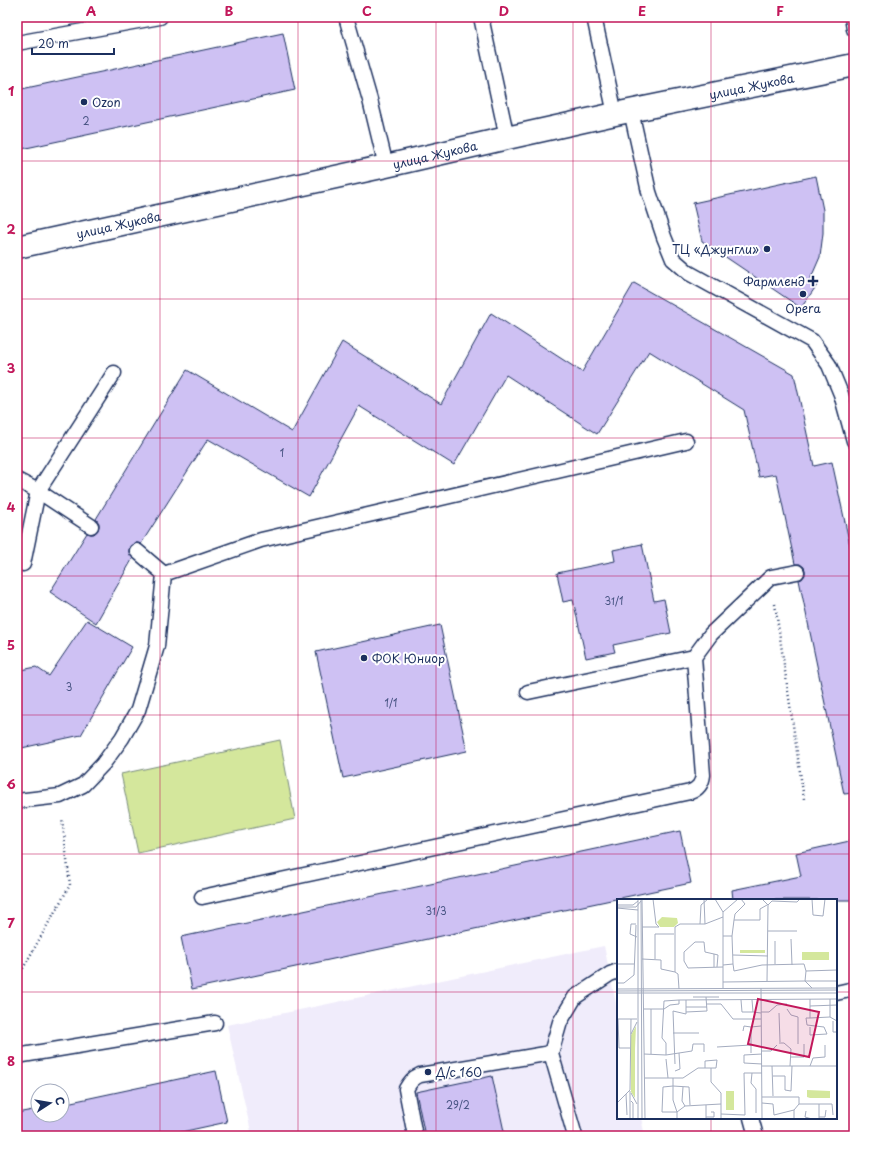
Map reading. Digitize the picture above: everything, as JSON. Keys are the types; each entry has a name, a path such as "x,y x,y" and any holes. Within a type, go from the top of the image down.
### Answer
{"street":[{"name":"улица Жукова","path":"17,247 507,138 854,65"}],"lane":[{"path":"17,43 160,17"},
{"path":"346,17 370,100 386,166"},
{"path":"481,17 507,138"},
{"path":"594,17 623,113 664,237 673,259 689,273 812,340 829,365 841,394 854,441"},
{"path":"852,17 854,29"},
{"path":"23,564 38,491 114,373"},
{"path":"164,574 261,540 686,441"},
{"path":"17,480 38,491 91,526"},
{"path":"137,551 164,574"},
{"path":"202,897 695,790 700,786 703,775 694,657 711,634 771,577 797,572"},
{"path":"17,801 60,796 82,785 103,764 122,738 138,710 158,646 164,574"},
{"path":"528,692 694,657"},
{"path":"575,1136 551,1053 560,1022 575,997 617,970"},
{"path":"837,993 854,989"},
{"path":"17,1056 215,1023"},
{"path":"415,1136 406,1089 409,1082 414,1078 551,1053"},
{"path":"751,1119 756,1136"}],"path":[{"path":"771,577 804,799"},
{"path":"17,978 70,885 60,796"}],"shaded area":[{"name":"Д/с 160","path":"604,946 617,1008 617,1119 641,1119 645,1136 252,1136 227,1025"}],"green space":[{"path":"280,740 295,819 138,853 121,774"}],"building":[{"path":"283,33 295,90 17,150 17,90"},
{"name":"ТЦ «Джунгли»","path":"816,176 823,210 823,233 820,257 810,280 817,285 801,308 702,241 693,203"},
{"path":"634,283 794,374 814,466 832,462 854,564 854,793 844,794 799,580 805,575 805,570 800,564 795,564 776,474 759,477 744,410 649,351 597,434 506,375 454,465 359,406 309,497 208,439 141,544 135,543 130,546 129,553 133,558 96,623 50,592 87,533 94,534 98,530 99,523 96,519 187,370 292,432 342,342 441,404 491,313 582,372"},
{"path":"642,544 654,601 664,599 671,633 613,645 615,652 586,658 573,600 563,602 557,573 615,561 613,550"},
{"path":"87,620 132,647 81,735 17,749 17,671 36,667 49,676"},
{"path":"440,625 467,751 343,778 316,652"},
{"path":"680,831 691,883 192,989 181,937"},
{"path":"854,840 854,900 733,899 732,890 801,876 796,853"},
{"path":"216,1071 227,1122 163,1136 17,1136 17,1113 30,1111 30,1123 70,1123 70,1102"},
{"path":"492,1076 505,1136 425,1136 416,1092"}],"place":[{"name":"Ozon","path":"84,102"},
{"name":"ТЦ «Джунгли»","path":"767,249"},
{"name":"Фармленд","path":"813,281"},
{"name":"Opera","path":"803,294"},
{"name":"ФОК Юниор","path":"364,658"},
{"name":"Д/с 160","path":"428,1072"}]}
